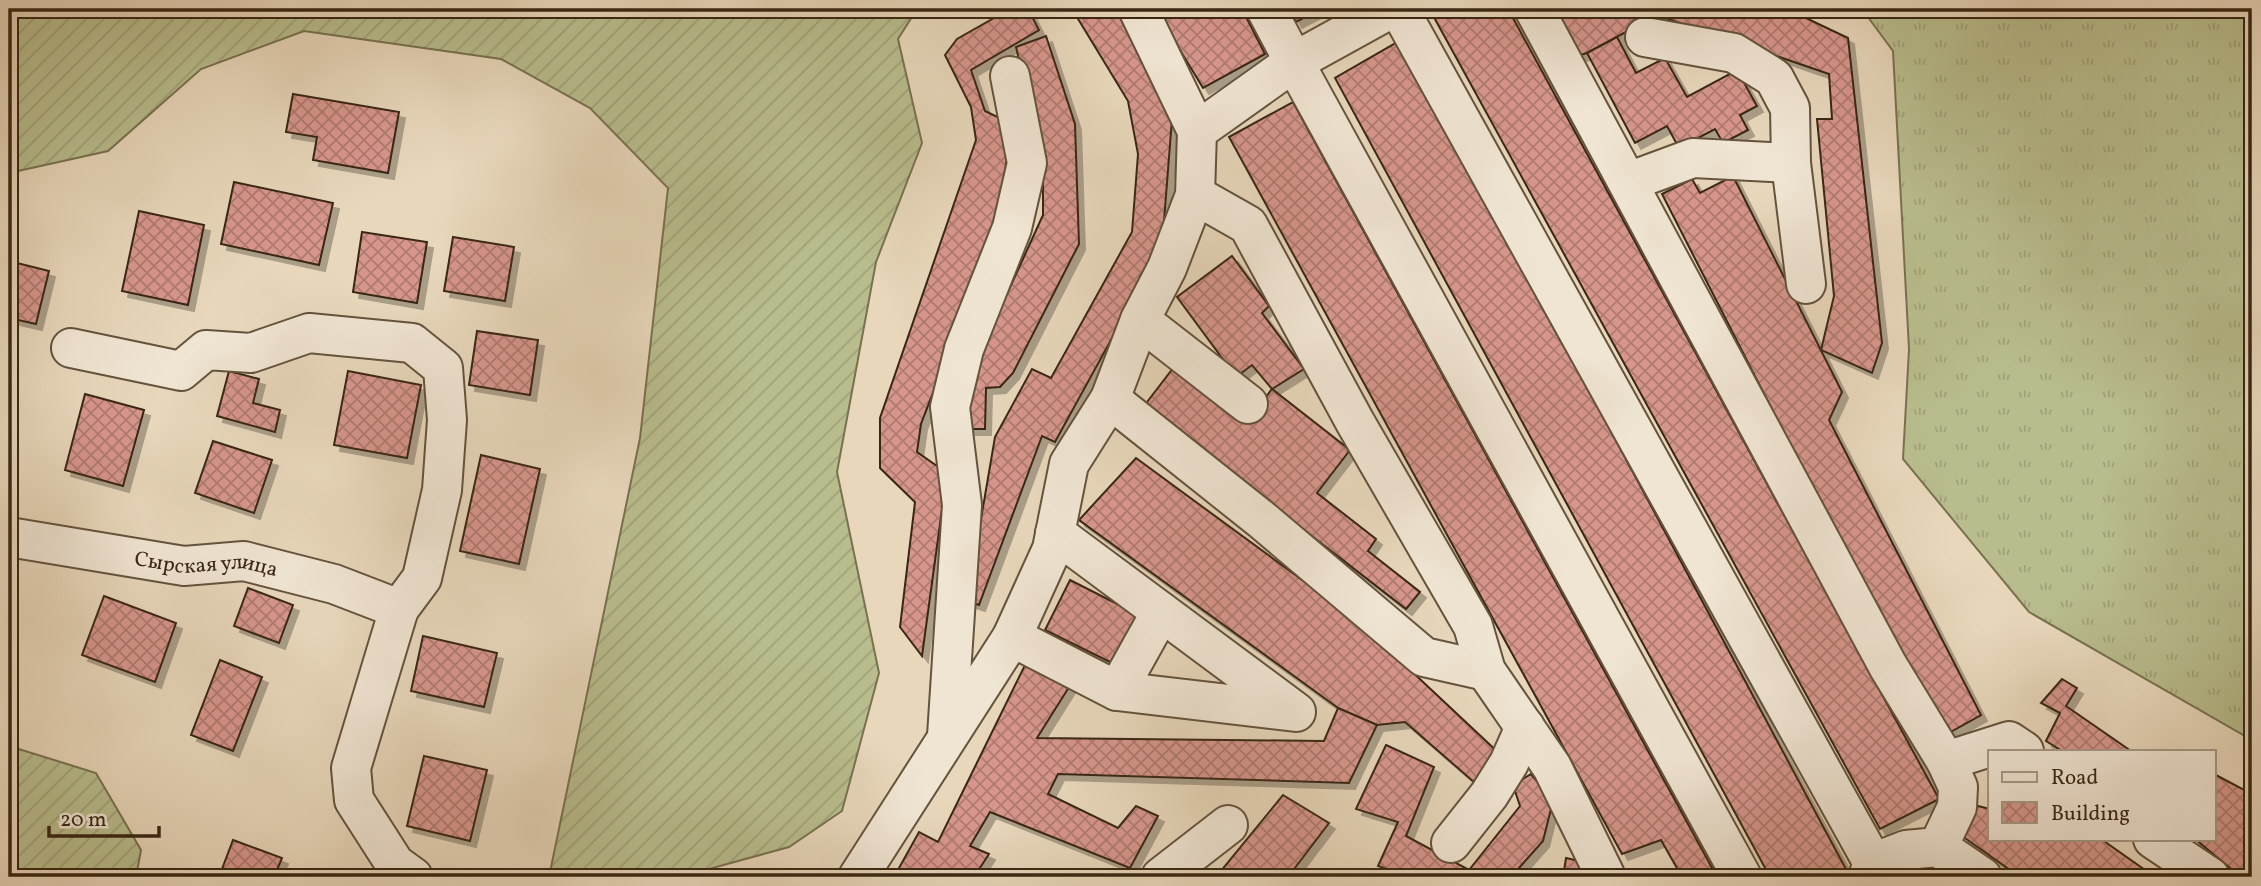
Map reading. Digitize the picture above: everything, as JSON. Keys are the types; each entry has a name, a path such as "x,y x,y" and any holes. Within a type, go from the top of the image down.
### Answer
{"street":[{"path":"858,877 1012,637 1052,549 1069,464 1110,399 1140,320 1167,268 1195,195 1197,131 1138,9"},
{"path":"1266,9 1742,877"},
{"path":"1197,131 1294,62 1390,9"},
{"path":"1399,9 1870,870 1906,850 1938,847 1982,877"},
{"path":"1534,9 1888,666 1946,761 1958,787 1958,807 1938,847"},
{"path":"1645,37 1734,53 1774,78 1790,108 1791,163 1806,284"},
{"path":"947,741 962,505 950,407 964,349 1012,228 1027,163 1010,76"},
{"path":"1628,182 1693,158 1791,163"},
{"path":"1195,195 1248,225 1355,422 1473,626 1486,671 1552,766 1605,875"},
{"path":"1140,320 1248,404"},
{"path":"71,348 181,371 206,350 251,353 309,333 412,343 443,368 447,421 442,490 422,578 400,609 351,768 354,800 396,864 413,877"},
{"path":"1110,399 1262,520 1424,657 1486,671"},
{"path":"1012,637 1117,691 1296,712 1055,533"},
{"name":"Сырская улица","path":"9,537 184,566 244,561 334,584 400,609"},
{"path":"1117,691 1161,612"},
{"path":"1451,843 1489,795 1509,763 1525,727"},
{"path":"1946,761 2009,741 2022,750"},
{"path":"1161,877 1227,825"},
{"path":"2154,840 2210,877"}],"green space":[{"path":"9,9 917,9 898,39 922,143 876,262 837,472 879,673 842,811 789,847 686,877 549,877 640,438 668,188 590,108 501,59 304,31 201,69 108,151 9,173"},
{"path":"1862,9 2252,9 2252,740 2029,612 1903,459 1909,349 1893,51"},
{"path":"9,746 96,773 141,850 136,877 9,877"}],"building":[{"path":"1010,9 1028,9 1039,30 971,70 985,111 1010,123 1001,215 921,424 917,452 947,473 922,656 900,627 915,502 880,468 880,418 976,140 971,107 945,55 957,39"},
{"path":"1072,9 1117,9 1139,39 1172,119 1162,247 1055,442 1042,436 979,605 967,601 995,437 1032,369 1051,378 1132,232 1138,154 1128,101"},
{"path":"1155,9 1242,9 1265,54 1203,88"},
{"path":"1289,9 1321,9 1296,22"},
{"path":"1465,9 1466,13 1475,9 1508,9 1939,799 1880,829 1430,10"},
{"path":"1553,9 1746,9 1763,16 1767,9 1787,9 1848,38 1882,343 1872,373 1821,350 1834,296 1817,119 1832,119 1829,74 1657,15 1577,56"},
{"path":"1046,36 1075,124 1079,244 1013,373 1000,387 986,388 985,429 961,429 976,362 1043,215 1043,165 1016,47"},
{"path":"1617,37 1636,73 1665,58 1687,97 1737,70 1757,106 1740,115 1748,130 1723,143 1715,129 1679,148 1667,126 1635,143 1587,53"},
{"path":"1401,40 1847,871 1832,877 1770,877 1335,78"},
{"path":"293,94 399,112 388,173 313,160 317,137 286,132"},
{"path":"1293,102 1717,877 1682,877 1661,840 1622,854 1229,137"},
{"path":"1733,176 1842,392 1829,420 1981,715 1947,734 1788,441 1662,194 1692,179 1700,193"},
{"path":"234,182 333,203 319,265 221,244"},
{"path":"139,211 204,225 188,305 122,291"},
{"path":"362,232 427,242 417,303 353,292"},
{"path":"453,237 514,247 505,301 444,291"},
{"path":"1232,256 1269,306 1262,313 1304,369 1272,389 1252,365 1236,377 1177,297"},
{"path":"9,261 49,271 36,324 9,318"},
{"path":"477,331 538,340 530,395 469,385"},
{"path":"1174,367 1246,423 1272,389 1350,450 1317,493 1376,539 1368,551 1420,592 1406,609 1144,406"},
{"path":"229,371 259,379 253,403 280,410 275,432 217,416"},
{"path":"348,371 421,385 407,458 334,445"},
{"path":"85,394 144,410 123,486 65,470"},
{"path":"213,441 272,460 254,513 195,493"},
{"path":"481,455 540,469 519,564 460,551"},
{"path":"1136,458 1358,621 1502,756 1475,783 1405,722 1377,725 1338,708 1079,520"},
{"path":"1070,580 1141,616 1116,665 1045,630"},
{"path":"248,588 293,605 279,643 234,626"},
{"path":"104,596 176,623 155,682 82,655"},
{"path":"423,636 497,653 484,707 411,691"},
{"path":"220,660 262,677 233,751 191,735"},
{"path":"1026,663 1071,684 1037,738 1324,741 1338,708 1377,725 1349,783 1058,774 1048,794 1118,828 1136,806 1158,816 1130,868 990,812 970,846 989,854 974,877 894,877 919,832 938,842"},
{"path":"2062,679 2077,688 2066,706 2130,750 2060,750 2046,741 2060,713 2041,703"},
{"path":"1386,745 1434,767 1406,836 1469,870 1520,806 1513,785 1531,774 1553,801 1543,841 1511,877 1409,877 1378,866 1398,822 1356,809"},
{"path":"424,756 487,770 470,841 407,826"},
{"path":"2216,775 2252,794 2252,877 2241,877 2196,840 2216,840"},
{"path":"1283,795 1329,823 1288,877 1216,877"},
{"path":"1974,805 1988,808 1988,840 2102,840 2155,877 2020,877 1962,836"},
{"path":"233,840 282,858 274,877 219,877"},
{"path":"1566,858 1588,863 1585,877 1563,877"},
{"path":"1925,862 1948,877 1893,877 1900,866 1914,875"}]}
